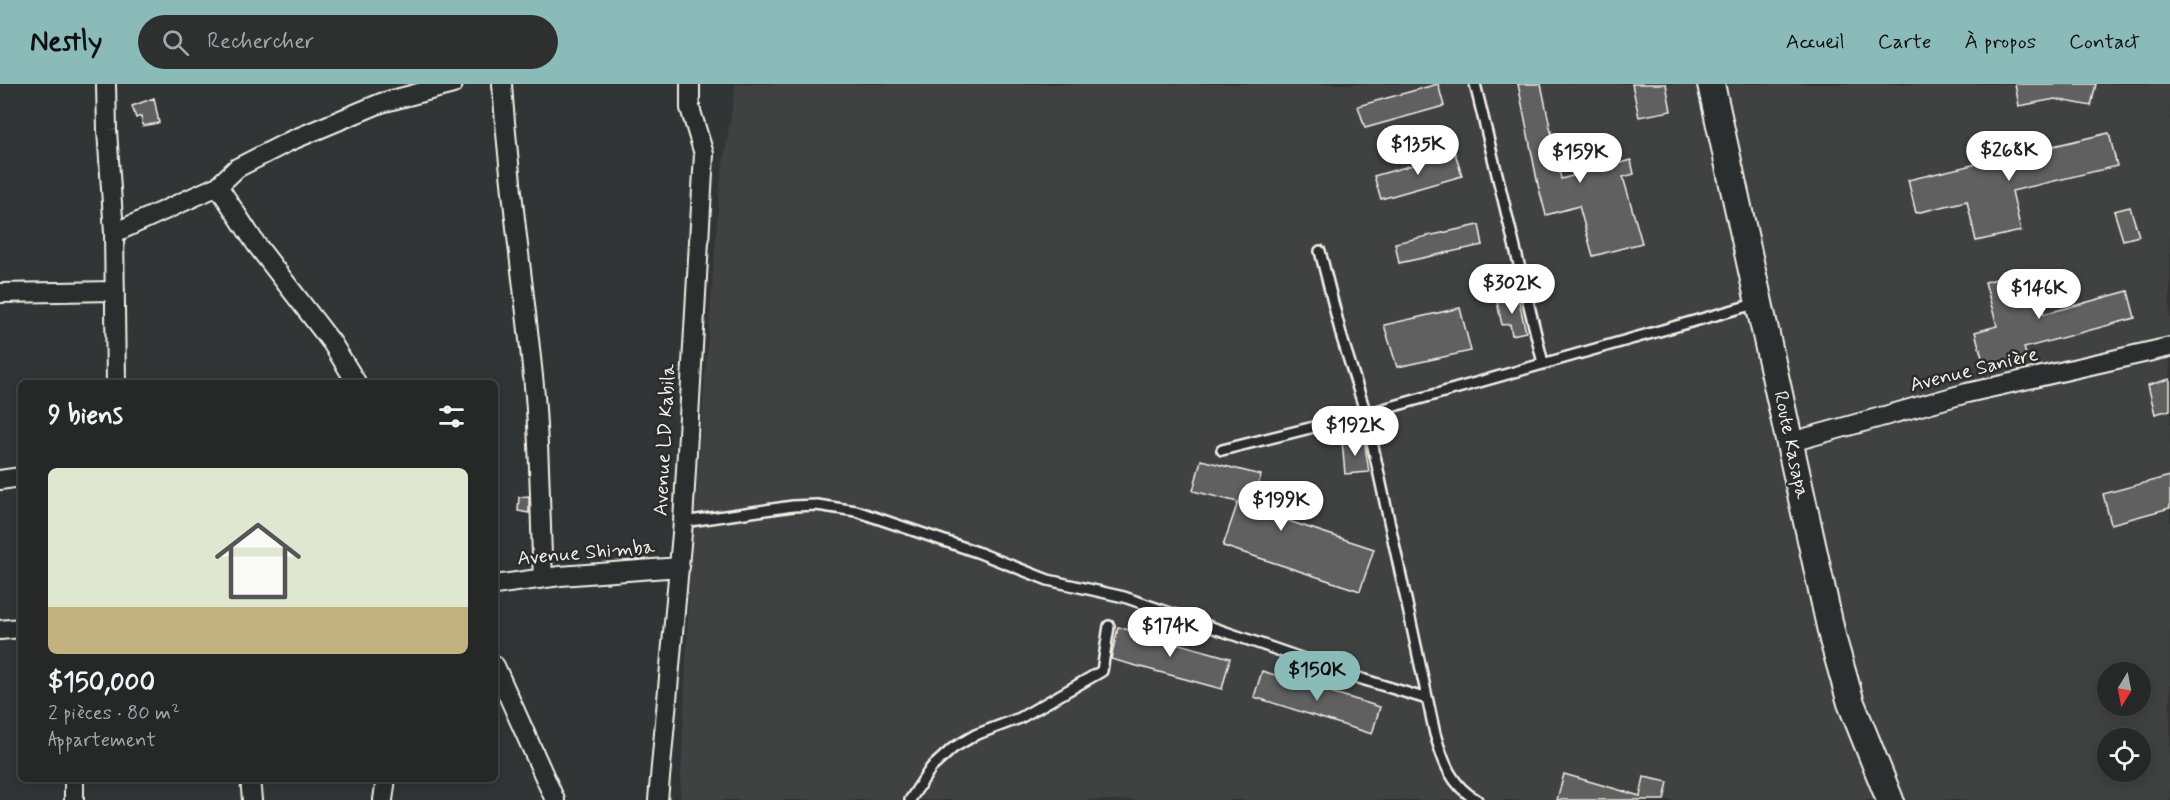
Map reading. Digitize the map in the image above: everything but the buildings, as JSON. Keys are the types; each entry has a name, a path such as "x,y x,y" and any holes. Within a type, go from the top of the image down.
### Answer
{"main road":[{"name":"Route Kasapa","path":"1711,84 1833,640 1851,703 1890,800"}],"street":[{"path":"106,84 114,234 116,380"},
{"path":"114,234 218,186 237,168 339,119 389,101 453,84"},
{"path":"502,84 508,165 520,252 535,399 543,578"},
{"name":"Avenue LD Kabila","path":"658,800 684,522 704,154 690,108 690,84"},
{"path":"218,186 256,244 332,343 355,380"},
{"path":"0,293 115,291"},
{"name":"Avenue Sanière","path":"1791,442 1967,393 2170,346"},
{"path":"0,480 18,477"},
{"name":"Avenue Shimba","path":"498,585 543,578 680,567"},
{"path":"0,630 18,628"},
{"path":"498,673 555,800"},
{"path":"74,782 74,800"},
{"path":"250,782 252,800"},
{"path":"383,800 385,782"}],"lane":[{"path":"1475,84 1544,363"},
{"path":"1320,251 1342,338 1365,414 1427,699 1447,769 1454,781 1468,795 1477,800"},
{"path":"1222,450 1365,414 1760,303"},
{"path":"684,522 793,506 817,505 856,511 977,552 1048,580 1124,597 1365,681 1427,699"},
{"path":"910,800 931,768 953,748 975,735 1020,718 1102,671 1109,626"}],"shaded area":[{"path":"736,84 2170,84 2170,800 680,800 690,573 720,184"}]}
